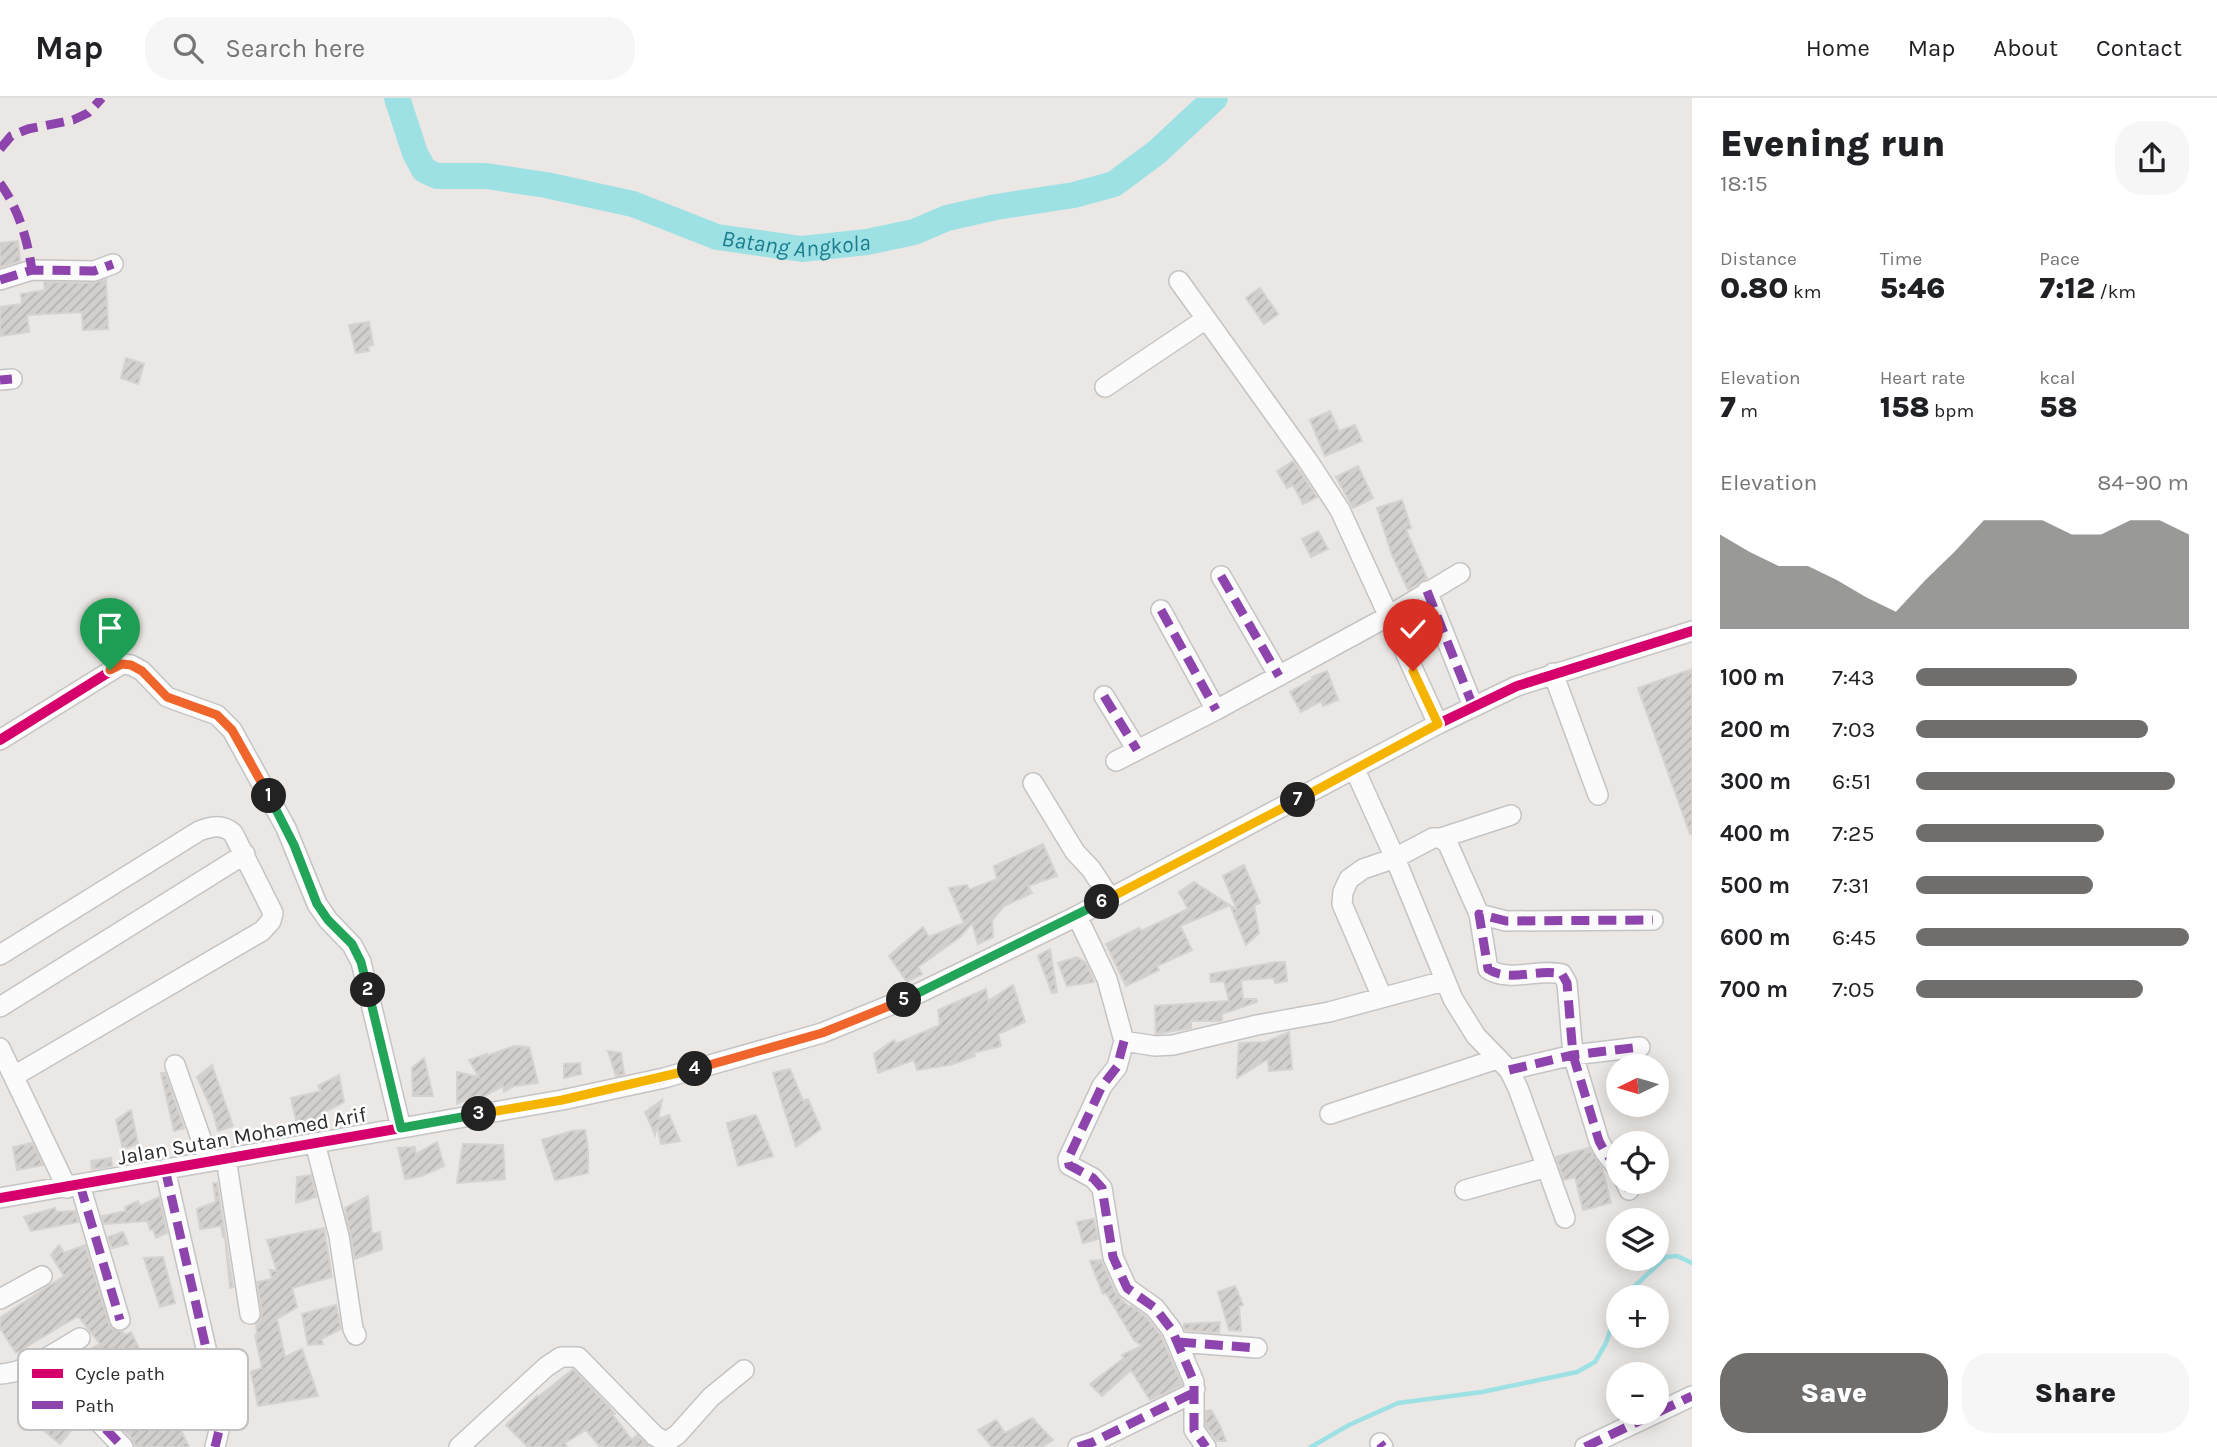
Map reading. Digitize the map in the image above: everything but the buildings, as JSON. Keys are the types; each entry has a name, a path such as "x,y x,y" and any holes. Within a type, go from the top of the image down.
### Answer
{"street":[{"path":"0,279 32,271 93,271 113,264"},
{"path":"1179,281 1340,510 1438,724"},
{"path":"1105,387 1206,319"},
{"path":"1116,761 1387,617 1460,573"},
{"path":"1221,576 1279,676"},
{"path":"1427,591 1473,706"},
{"path":"1161,610 1216,710"},
{"name":"Jalan Sutan Mohamed Arif","path":"0,1198 562,1100 664,1078 822,1033 915,995 1077,916 1473,706 1553,673 1692,632"},
{"path":"0,740 122,664 142,671 167,697 217,715 225,722 257,772 286,828 317,904 328,920 352,944 361,962 401,1128"},
{"path":"1553,673 1598,795"},
{"path":"1104,696 1137,750"},
{"path":"1355,770 1395,858 1452,999 1476,1036 1503,1065 1529,1113 1565,1218"},
{"path":"1033,783 1074,852 1091,869 1110,898"},
{"path":"1382,997 1342,904 1343,892 1349,879 1363,869 1395,858 1433,838 1441,838 1511,816"},
{"path":"0,955 209,827 227,828 233,833 273,913 271,921 262,931 14,1076"},
{"path":"1441,838 1448,844 1479,914 1488,969 1503,975 1551,971 1562,974 1567,983 1573,1055 1599,1141 1606,1153"},
{"path":"0,1007 245,854"},
{"path":"1479,914 1506,921 1653,920"},
{"path":"1077,916 1107,979 1124,1041 1117,1067 1102,1086 1068,1159 1072,1168 1093,1178 1102,1188 1113,1257 1127,1288 1155,1308 1178,1342 1194,1382 1194,1430 1206,1447"},
{"path":"1124,1041 1155,1046 1173,1045 1256,1025 1329,1012 1444,981"},
{"path":"1330,1114 1503,1065 1640,1047"},
{"path":"0,1048 73,1186 120,1321"},
{"path":"175,1065 217,1159 250,1314"},
{"path":"315,1143 339,1236 352,1329 356,1335"},
{"path":"1465,1190 1547,1167"},
{"path":"165,1169 206,1349"},
{"path":"0,1299 42,1276"},
{"path":"60,1349 80,1338"},
{"path":"1178,1342 1257,1348"},
{"path":"459,1447 546,1367 561,1357 579,1357 654,1436 666,1442 677,1435 711,1397 744,1370"},
{"path":"0,1374 18,1370"},
{"path":"1078,1447 1191,1394 1195,1389"},
{"path":"1585,1447 1692,1396"},
{"path":"107,1430 123,1447"}],"waterway":[{"name":"Batang Angkola","path":"397,98 415,153 424,170 437,176 486,176 546,185 633,204 717,237 802,249 867,242 914,232 947,218 1074,195 1114,184 1157,152 1215,98"},
{"path":"1636,1285 1666,1257 1677,1256 1692,1263"},
{"path":"1311,1447 1349,1425 1398,1403 1482,1392 1577,1372 1595,1362 1606,1343"}],"marked path":[{"path":"0,149 11,136 28,129 73,120 88,113 102,98"},
{"path":"0,183 21,225 32,270"},
{"path":"0,280 32,270 94,271 113,264"},
{"path":"0,380 12,379"},
{"path":"1221,576 1279,676"},
{"path":"1427,591 1473,706"},
{"path":"1161,610 1216,710"},
{"path":"1104,696 1137,750"},
{"path":"1606,1153 1599,1141 1573,1055 1567,983 1562,974 1505,975 1488,969 1479,914 1506,921 1653,920"},
{"path":"1124,1041 1117,1067 1102,1086 1068,1159 1069,1165 1093,1178 1102,1188 1113,1257 1127,1288 1155,1308 1172,1330 1194,1382 1194,1430 1206,1447"},
{"path":"1509,1070 1573,1055 1640,1047"},
{"path":"165,1169 206,1349"},
{"path":"80,1185 120,1320"},
{"path":"1178,1342 1257,1348"},
{"path":"1078,1447 1191,1394 1195,1389"},
{"path":"1585,1447 1692,1396"},
{"path":"107,1430 123,1447"},
{"path":"215,1447 219,1430"},
{"path":"1380,1443 1383,1447"}],"cycle path":[{"path":"0,1198 562,1100 664,1078 822,1033 915,995 1077,916 1438,724 1517,686 1692,631"},
{"path":"0,740 122,664 142,671 167,697 217,715 232,730 286,828 317,904 352,945 361,962 401,1128"}],"route":[{"path":"110,670 122,664 131,665 142,671 167,697 217,715 232,730 286,828 317,904 328,920 352,944 361,962 401,1128 562,1100 664,1078 822,1033 879,1012 1077,916 1438,724 1413,671"}]}
